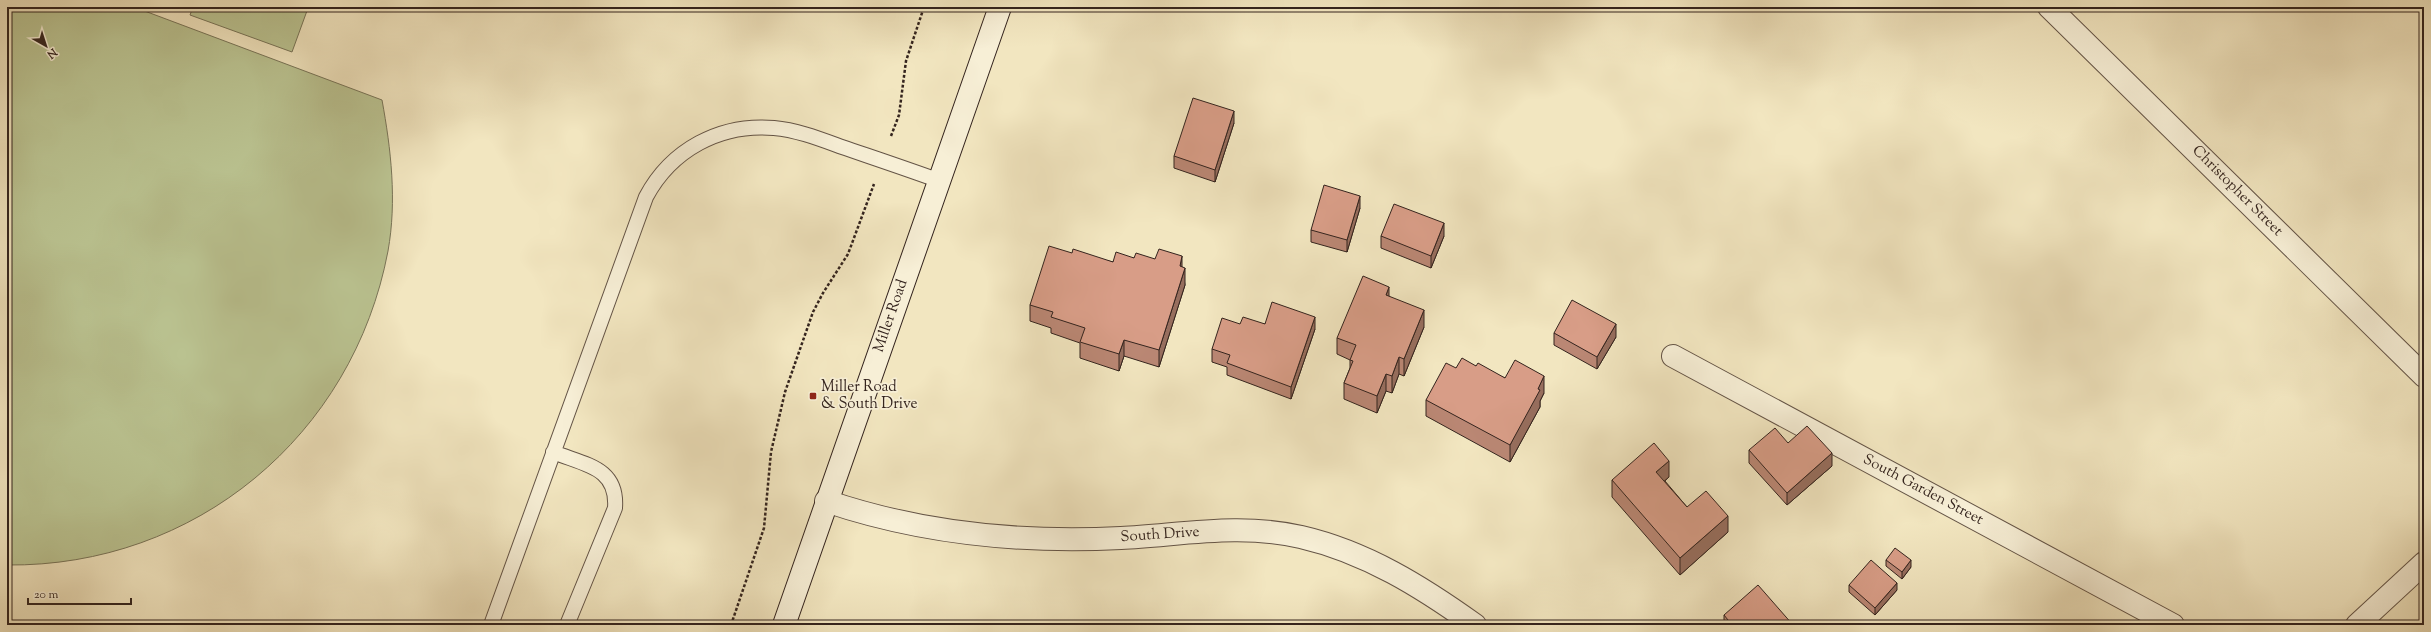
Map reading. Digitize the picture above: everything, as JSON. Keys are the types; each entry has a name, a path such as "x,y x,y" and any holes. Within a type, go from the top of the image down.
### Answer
{"street":[{"name":"Miller Road","path":"784,625 826,501 940,181 1000,7"},
{"name":"Christopher Street","path":"2049,7 2424,376"},
{"name":"South Garden Street","path":"1672,356 2173,625"},
{"name":"South Drive","path":"826,501 904,523 1019,537 1120,538 1219,530 1251,530 1285,534 1344,551 1395,573 1421,587 1476,625"},
{"path":"2357,625 2424,563"}],"lane":[{"path":"491,625 646,197 660,174 677,157 701,142 724,132 758,127 774,128 806,135 940,181"},
{"path":"554,452 605,474 614,487 616,497 615,508 567,625"}],"path":[{"path":"899,116 906,61 924,7"},
{"path":"731,625 764,528 774,439 796,359 818,301 848,254 874,183"}],"green space":[{"path":"7,7 134,7 382,100 392,175 392,213 388,251 369,318 340,378 302,432 255,478 201,515 141,543 76,560 7,565"},
{"path":"193,7 308,8 292,52 190,15"}],"building":[{"path":"1193,98 1234,111 1215,170 1174,156"},
{"path":"1324,185 1360,196 1347,240 1311,230"},
{"path":"1394,204 1444,223 1431,256 1381,236"},
{"path":"1049,246 1072,253 1073,249 1113,262 1116,252 1134,258 1136,253 1155,259 1159,249 1182,256 1180,266 1185,268 1159,350 1124,340 1119,354 1080,342 1085,328 1051,317 1053,312 1030,305"},
{"path":"1363,276 1389,287 1386,295 1424,310 1404,359 1399,357 1392,376 1386,374 1377,396 1344,383 1353,361 1350,360 1356,345 1337,338"},
{"path":"1572,300 1616,324 1597,357 1554,333"},
{"path":"1272,302 1315,317 1291,387 1227,363 1230,355 1212,349 1222,318 1240,324 1243,317 1265,324"},
{"path":"1462,358 1476,366 1478,363 1505,378 1515,360 1544,376 1538,389 1540,390 1510,445 1426,400 1446,363 1456,368"},
{"path":"1807,426 1832,453 1787,493 1749,450 1775,428 1788,443"},
{"path":"1654,443 1669,461 1656,472 1687,507 1706,491 1728,516 1680,558 1612,480"},
{"path":"1895,548 1911,560 1902,572 1886,560"},
{"path":"1871,560 1897,583 1875,608 1849,585"},
{"path":"1758,585 1793,625 1732,625 1724,615"},
{"path":"1802,621 1805,625 1798,625"}],"place":[{"name":"Miller Road & South Drive","path":"813,396"}]}
